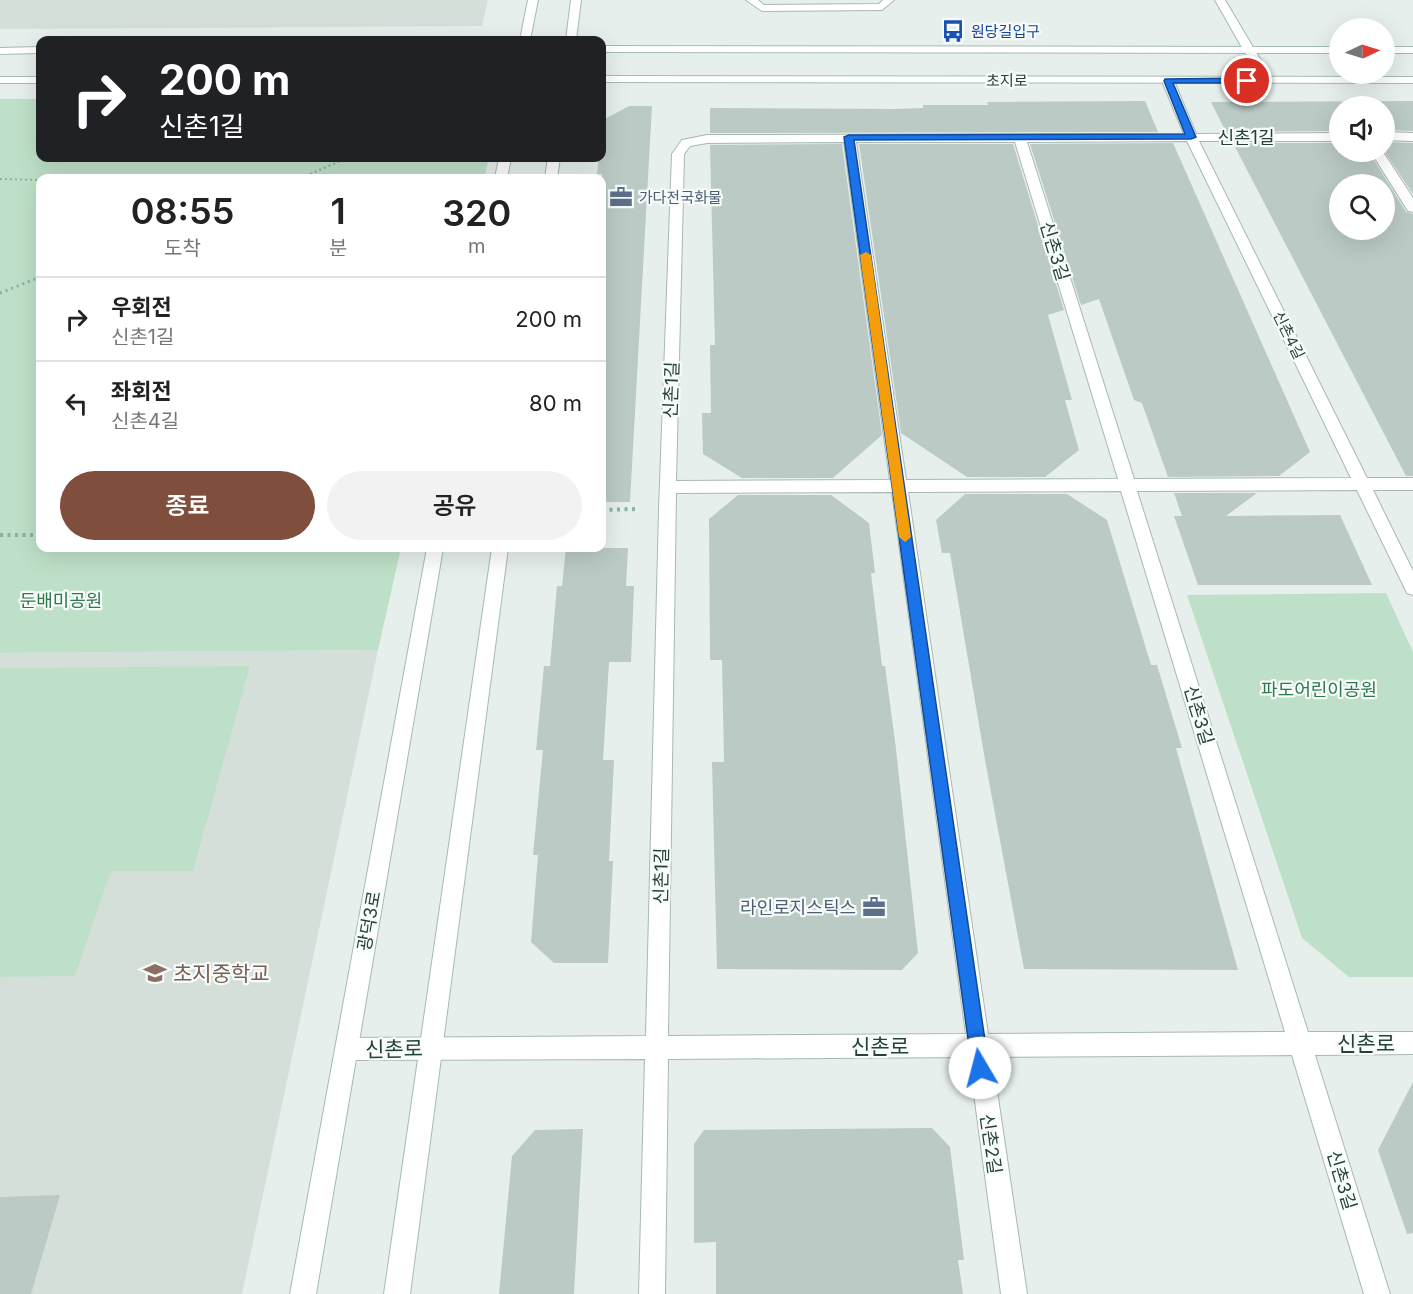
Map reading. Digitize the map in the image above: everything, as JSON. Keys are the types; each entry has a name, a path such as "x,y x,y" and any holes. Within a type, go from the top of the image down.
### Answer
{"street":[{"path":"526,36 533,0"},
{"path":"572,36 576,0"},
{"path":"751,0 762,8 882,7 889,0"},
{"path":"1220,0 1267,81"},
{"name":"초지로","path":"606,48 1329,50"},
{"path":"0,51 36,50"},
{"path":"1395,50 1413,50"},
{"name":"초지로","path":"606,79 1413,81"},
{"path":"0,80 36,80"},
{"name":"신촌4길","path":"1168,81 1191,137 1413,588"},
{"name":"신촌1길","path":"652,1294 668,488 678,154 686,143 707,139 1329,136"},
{"path":"1395,136 1413,136"},
{"name":"신촌2길","path":"849,137 1014,1294"},
{"name":"신촌3길","path":"1020,137 1377,1294"},
{"path":"1383,162 1413,208"},
{"path":"668,488 1413,484"},
{"name":"광덕3로","path":"303,1294 434,552"},
{"path":"397,1294 499,552"},
{"name":"신촌로","path":"346,1049 1413,1042"}],"path":[{"path":"310,174 338,162"},
{"path":"0,179 36,180"},
{"path":"0,292 36,278"},
{"path":"0,535 36,535"}],"shaded area":[{"path":"0,0 488,0 482,26 0,29"},
{"name":"초지중학교","path":"378,650 242,1294 0,1294 0,653"}],"green space":[{"name":"둔배미공원","path":"0,99 36,99 36,162 488,162 485,174 36,174 36,552 400,552 378,650 0,653"},
{"name":"파도어린이공원","path":"1386,593 1413,652 1413,977 1349,977 1302,938 1187,595"},
{"path":"250,666 193,871 111,871 75,976 0,977 0,668"}],"building":[{"path":"1145,101 1158,132 710,133 710,108 896,109 923,108 923,105 988,105 987,102"},
{"path":"1329,101 1329,131 1226,132 1211,102"},
{"path":"1395,101 1413,101 1413,131 1395,130"},
{"path":"629,106 652,106 630,502 606,502 606,174 597,174 598,162 606,162 606,118"},
{"path":"1395,142 1413,143 1413,194 1391,162 1395,162"},
{"path":"1173,143 1310,452 1279,476 1168,477 1142,403 1134,400 1099,299 1081,305 1030,144"},
{"path":"1233,143 1329,143 1329,162 1375,162 1383,174 1329,174 1329,240 1395,240 1395,194 1406,212 1413,214 1413,476 1406,476"},
{"path":"842,144 882,435 833,478 742,478 703,454 702,413 711,413 710,345 715,345 710,145"},
{"path":"859,144 1013,144 1064,310 1048,315 1072,400 1065,400 1079,450 1045,477 967,477 901,433"},
{"path":"1174,493 1257,493 1226,516 1340,515 1372,585 1198,585 1174,516 1182,516"},
{"path":"965,494 1067,494 1107,520 1151,665 1157,665 1182,748 1176,748 1238,970 1024,969 950,553 942,553 936,520"},
{"path":"738,495 831,495 869,523 875,573 871,573 882,666 885,666 896,749 918,953 902,970 717,969 712,762 724,762 722,660 710,660 709,519"},
{"path":"606,548 628,548 626,586 634,586 631,662 609,662 603,760 614,760 609,861 613,861 608,963 554,963 531,942 538,855 533,855 543,750 536,750 544,666 550,666 557,586 562,586 566,552 606,552"},
{"path":"1413,1082 1413,1233 1407,1234 1378,1150"},
{"path":"932,1128 950,1147 964,1260 958,1260 963,1294 716,1294 716,1242 694,1243 694,1144 704,1130"},
{"path":"583,1129 574,1294 499,1294 512,1156 535,1130"},
{"path":"60,1195 31,1294 0,1294 0,1197"}],"slow traffic":[{"path":"866,255 905,537"}],"place":[{"name":"원당길입구","path":"953,31"},
{"name":"가다전국화물","path":"621,197"},
{"name":"라인로지스틱스","path":"874,907"},
{"name":"초지중학교","path":"155,973"}],"route":[{"path":"980,1068 849,137 1191,137 1168,81 1247,81"}]}
